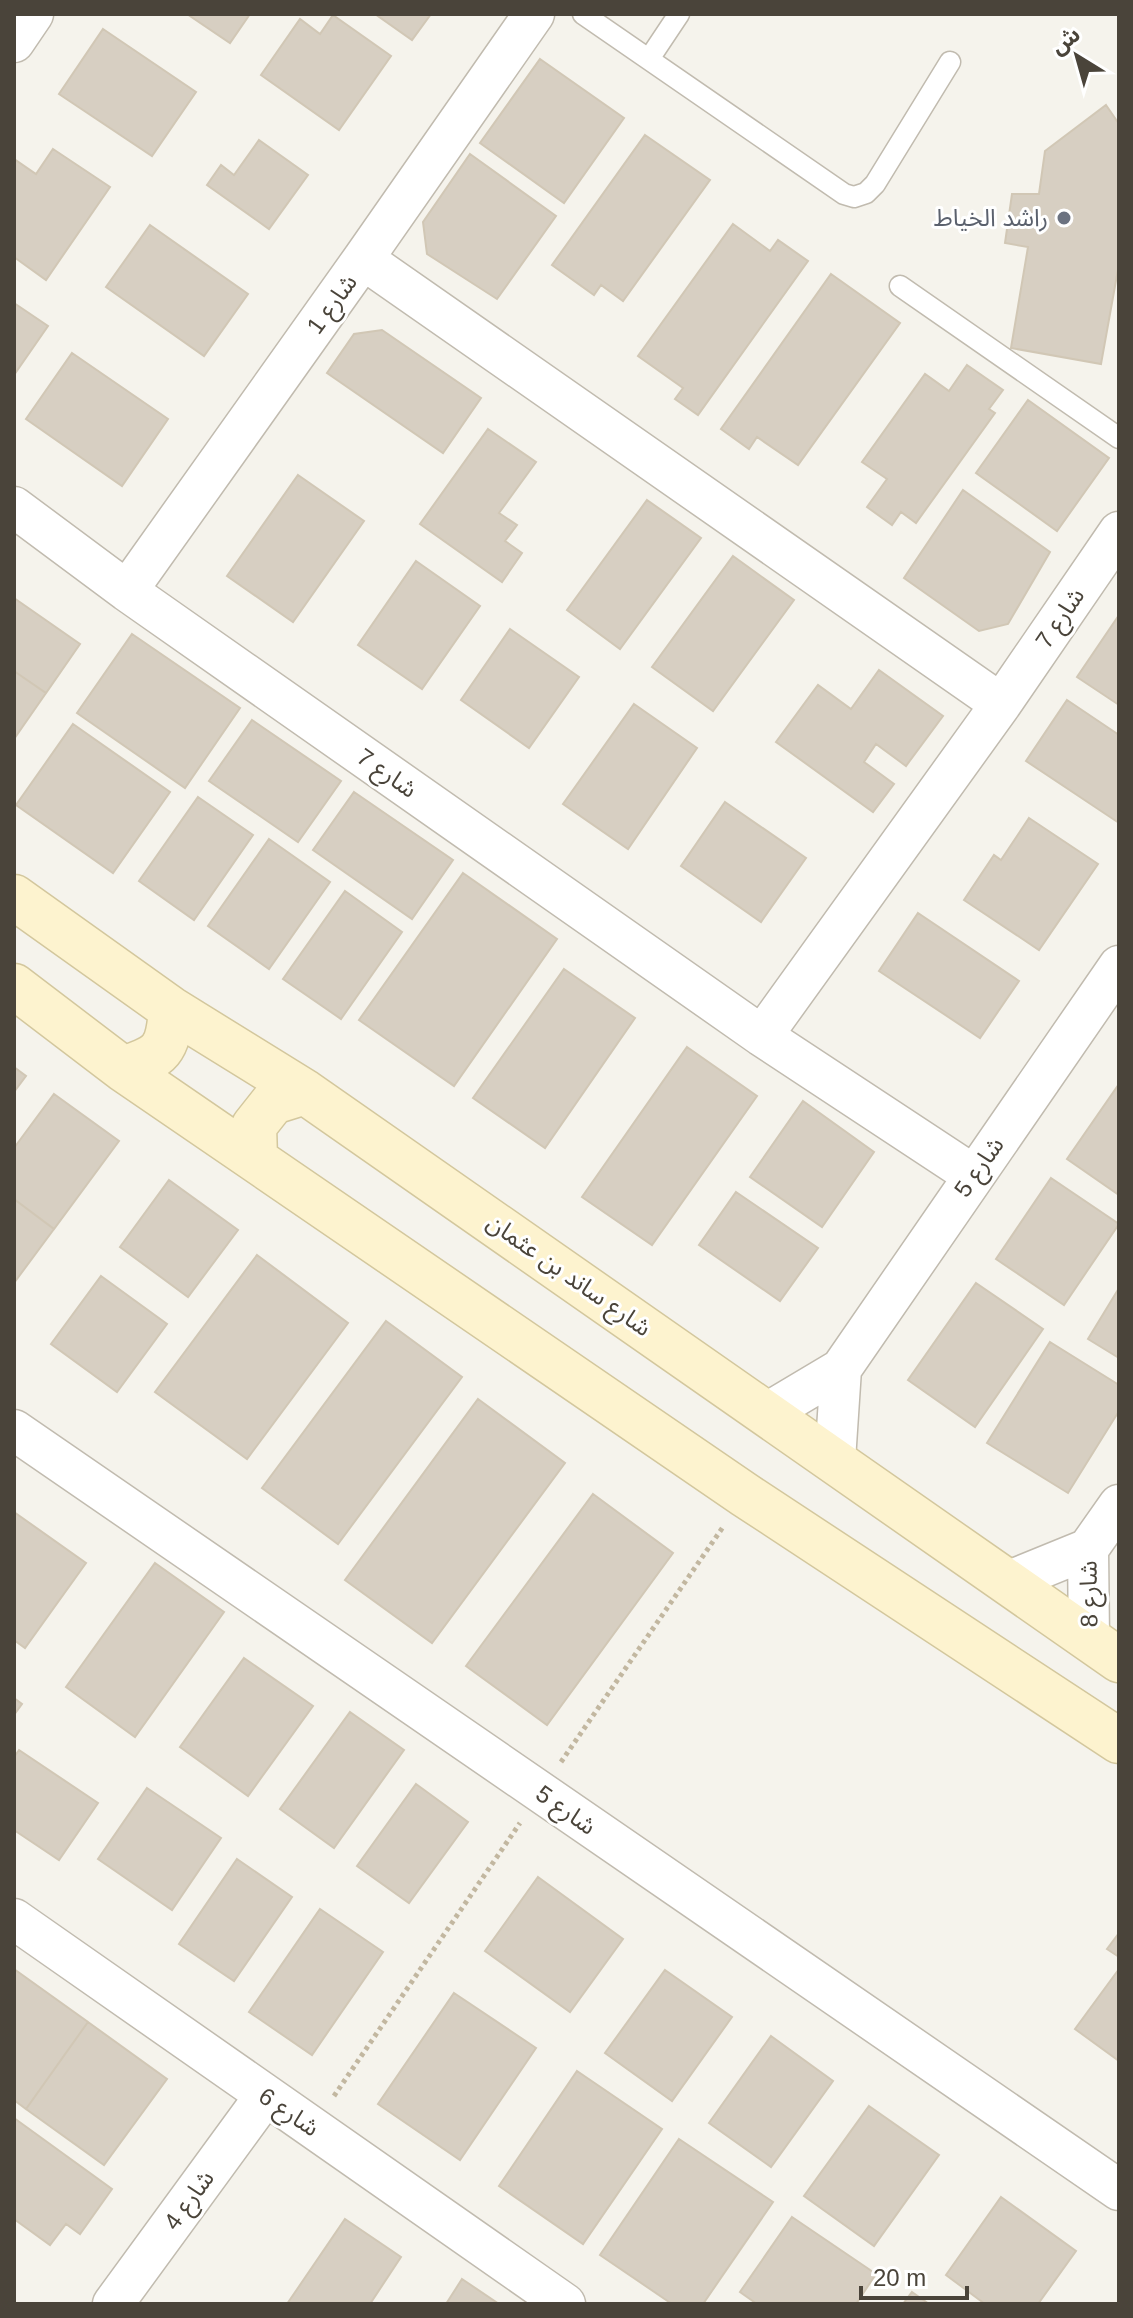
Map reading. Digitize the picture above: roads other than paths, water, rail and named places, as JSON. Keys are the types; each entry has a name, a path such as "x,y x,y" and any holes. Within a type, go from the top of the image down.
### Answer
{"street":[{"path":"14,42 33,14"},
{"name":"شارع 1","path":"127,591 534,14"},
{"path":"363,259 1001,704"},
{"name":"شارع 7","path":"14,507 127,591 762,1036 973,1175"},
{"name":"شارع 7","path":"762,1036 1001,704 1119,532"},
{"name":"شارع ساند بن عثمان","path":"14,897 171,1009 305,1092 1104,1650"},
{"name":"شارع 5","path":"767,1413 841,1369 1119,966"},
{"path":"14,986 123,1069 745,1495 1119,1741"},
{"path":"123,1069 152,1060 169,1037 171,1009"},
{"path":"255,1158 254,1126 273,1102 305,1092"},
{"path":"835,1460 841,1369"},
{"name":"شارع 5","path":"14,1430 1119,2190"},
{"name":"شارع 8","path":"1007,1582 1088,1549 1119,1505"},
{"name":"شارع 8","path":"1088,1549 1104,1650"},
{"name":"شارع 6","path":"14,1919 565,2304"},
{"name":"شارع 4","path":"113,2304 265,2096"}],"lane":[{"path":"583,14 844,194 854,197 866,193 875,184 950,62"},
{"path":"649,59 679,14"},
{"path":"900,286 1119,438"}],"place":[{"name":"راشد الخياط","path":"1064,218"}]}
